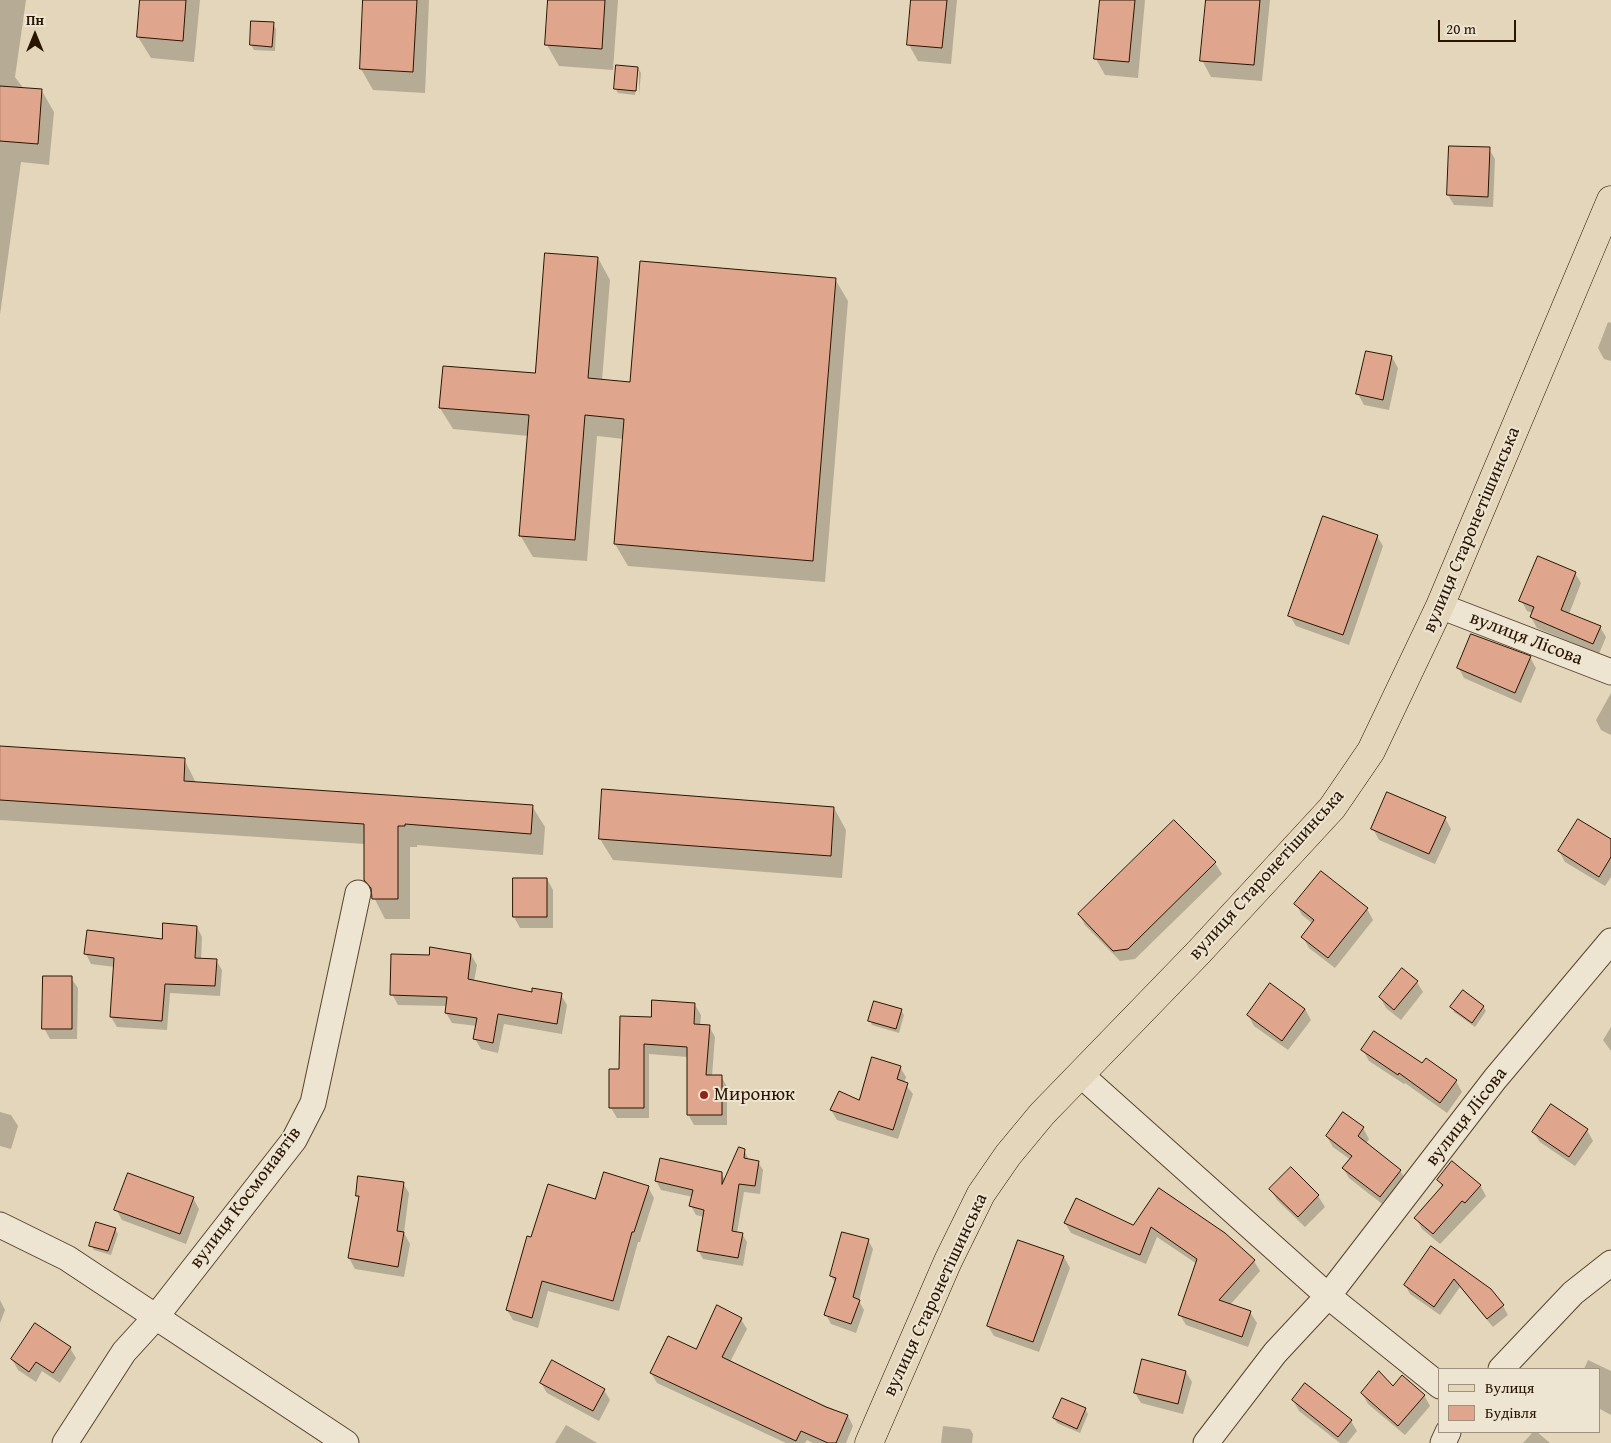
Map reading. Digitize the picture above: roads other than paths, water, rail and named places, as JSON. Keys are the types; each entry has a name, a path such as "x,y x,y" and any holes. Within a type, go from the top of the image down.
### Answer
{"main road":[{"name":"вулиця Старонетішинська","path":"869,1443 923,1316 981,1194 1008,1155 1042,1114 1199,952 1332,808 1371,751 1440,606 1611,200"}],"street":[{"name":"вулиця Лісова","path":"1440,606 1611,672"},
{"name":"вулиця Космонавтів","path":"65,1443 124,1352 155,1318 294,1140 313,1103 358,893"},
{"name":"вулиця Лісова","path":"1206,1443 1275,1353 1328,1296 1495,1079 1611,941"},
{"path":"1081,1075 1328,1296 1438,1384"},
{"path":"0,1225 67,1258 155,1318 328,1429 346,1443"},
{"path":"1502,1368 1573,1293 1611,1263"}],"place":[{"name":"Миронюк","path":"704,1095"}]}
